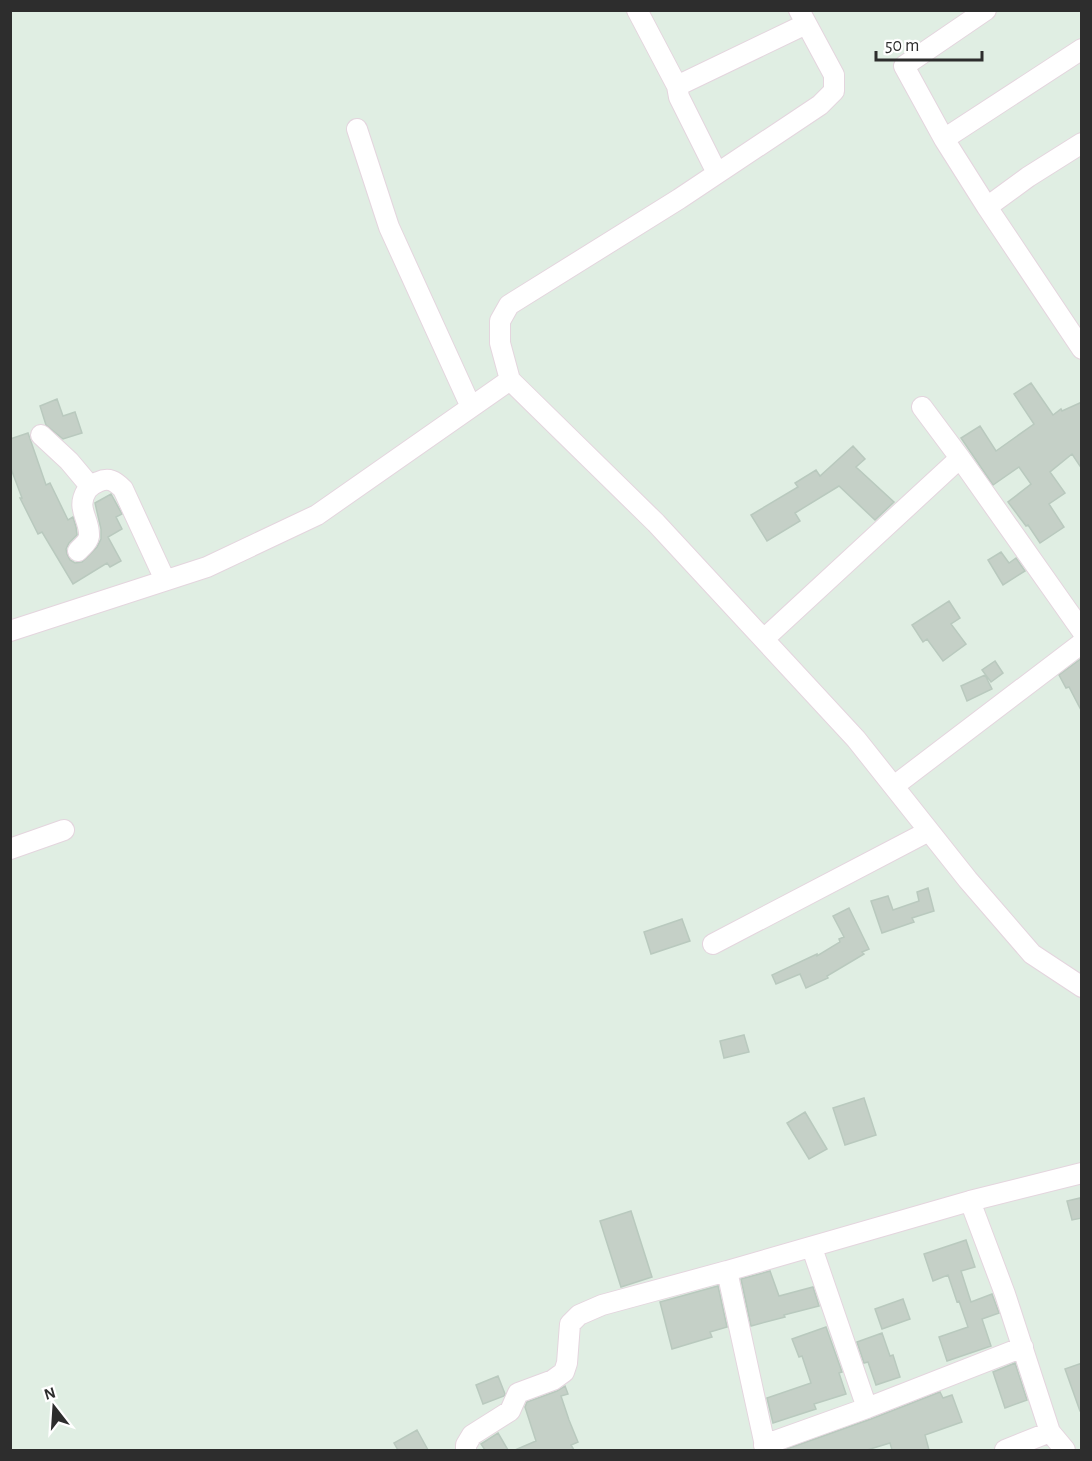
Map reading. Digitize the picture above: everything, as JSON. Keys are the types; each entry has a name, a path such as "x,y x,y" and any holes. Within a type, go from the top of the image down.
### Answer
{"street":[{"path":"637,10 677,86 679,97 717,173"},
{"path":"986,10 904,66 944,139 1082,349"},
{"path":"677,86 802,17 834,75 834,91 820,105 679,199 508,305 500,321 500,343 510,380 656,523 856,739 968,880 1032,954 1082,987"},
{"path":"944,139 1082,49"},
{"path":"357,129 389,226 471,406"},
{"path":"987,207 1028,177 1082,143"},
{"path":"10,631 207,567 317,515 510,380"},
{"path":"922,407 1082,631"},
{"path":"40,435 69,461 90,486"},
{"path":"764,639 960,458"},
{"path":"78,551 88,541 89,534 81,506 83,496 90,486 109,479 123,489 165,580"},
{"path":"894,786 1082,643"},
{"path":"10,849 64,830"},
{"path":"713,944 929,831"},
{"path":"466,1450 465,1445 472,1434 510,1411 518,1393 553,1380 564,1372 567,1363 570,1324 579,1315 602,1305 812,1248 970,1201 1082,1173"},
{"path":"970,1201 1005,1294 1050,1432 1065,1450"},
{"path":"812,1248 867,1408"},
{"path":"727,1271 765,1448 1023,1347"},
{"path":"1005,1450 1050,1432"}],"building":[{"path":"1031,383 1053,415 1061,409 1062,411 1082,402 1082,469 1072,454 1050,472 1065,493 1049,504 1064,527 1040,543 1008,502 1031,484 1019,467 993,485 961,438 980,426 996,451 1034,424 1014,394"},
{"path":"57,399 63,416 75,412 82,433 63,439 46,425 40,406"},
{"path":"28,433 46,485 50,483 68,520 73,517 77,535 66,549 70,560 75,563 82,562 97,547 101,539 101,529 95,503 111,494 122,514 116,517 122,529 108,537 121,561 110,567 107,563 73,584 42,532 38,534 20,498 22,498 10,466 10,439"},
{"path":"853,446 865,459 856,467 894,502 875,520 839,486 795,513 800,521 767,541 751,515 798,487 795,483 816,470 820,476"},
{"path":"1001,552 1009,563 1016,558 1025,571 1003,585 988,560"},
{"path":"949,601 960,618 951,624 966,644 943,661 927,639 923,642 912,625"},
{"path":"1082,658 1082,712 1069,687 1066,688 1059,675"},
{"path":"995,661 1003,673 991,682 982,670"},
{"path":"985,675 992,689 967,701 961,686"},
{"path":"928,888 934,911 912,918 914,922 882,933 871,901 888,896 893,910 919,901 917,892"},
{"path":"849,908 869,949 827,976 828,978 806,988 800,974 776,984 772,975 817,954 817,956 840,942 839,939 844,937 833,916"},
{"path":"682,919 690,941 651,954 644,932"},
{"path":"744,1035 749,1052 724,1058 720,1041"},
{"path":"864,1098 876,1135 845,1145 833,1108"},
{"path":"805,1112 827,1149 809,1159 787,1123"},
{"path":"1080,1198 1082,1218 1072,1220 1067,1201"},
{"path":"631,1211 652,1277 621,1287 600,1221"},
{"path":"966,1240 975,1267 961,1271 971,1302 992,1294 999,1313 982,1319 991,1346 947,1361 939,1337 968,1327 948,1275 933,1281 924,1254"},
{"path":"770,1271 779,1296 813,1287 819,1306 751,1326 741,1279"},
{"path":"718,1286 727,1327 710,1332 712,1337 672,1349 660,1302"},
{"path":"903,1299 910,1319 882,1329 875,1309"},
{"path":"826,1327 842,1372 839,1373 846,1394 814,1404 816,1409 773,1423 767,1398 811,1383 802,1356 799,1357 792,1339"},
{"path":"882,1333 890,1356 893,1355 900,1377 876,1385 868,1362 864,1363 857,1342"},
{"path":"1015,1363 1027,1400 1005,1408 993,1372"},
{"path":"1082,1363 1082,1411 1080,1411 1065,1369"},
{"path":"498,1376 504,1396 483,1404 476,1385"},
{"path":"565,1386 568,1394 561,1396 578,1442 571,1445 574,1450 515,1450 536,1441 525,1407 527,1402"},
{"path":"940,1392 943,1398 952,1395 962,1422 925,1435 929,1450 892,1450 890,1443 867,1450 784,1450 871,1419"},
{"path":"417,1430 428,1450 398,1450 394,1443"},
{"path":"498,1433 508,1450 485,1450 481,1444"}]}
